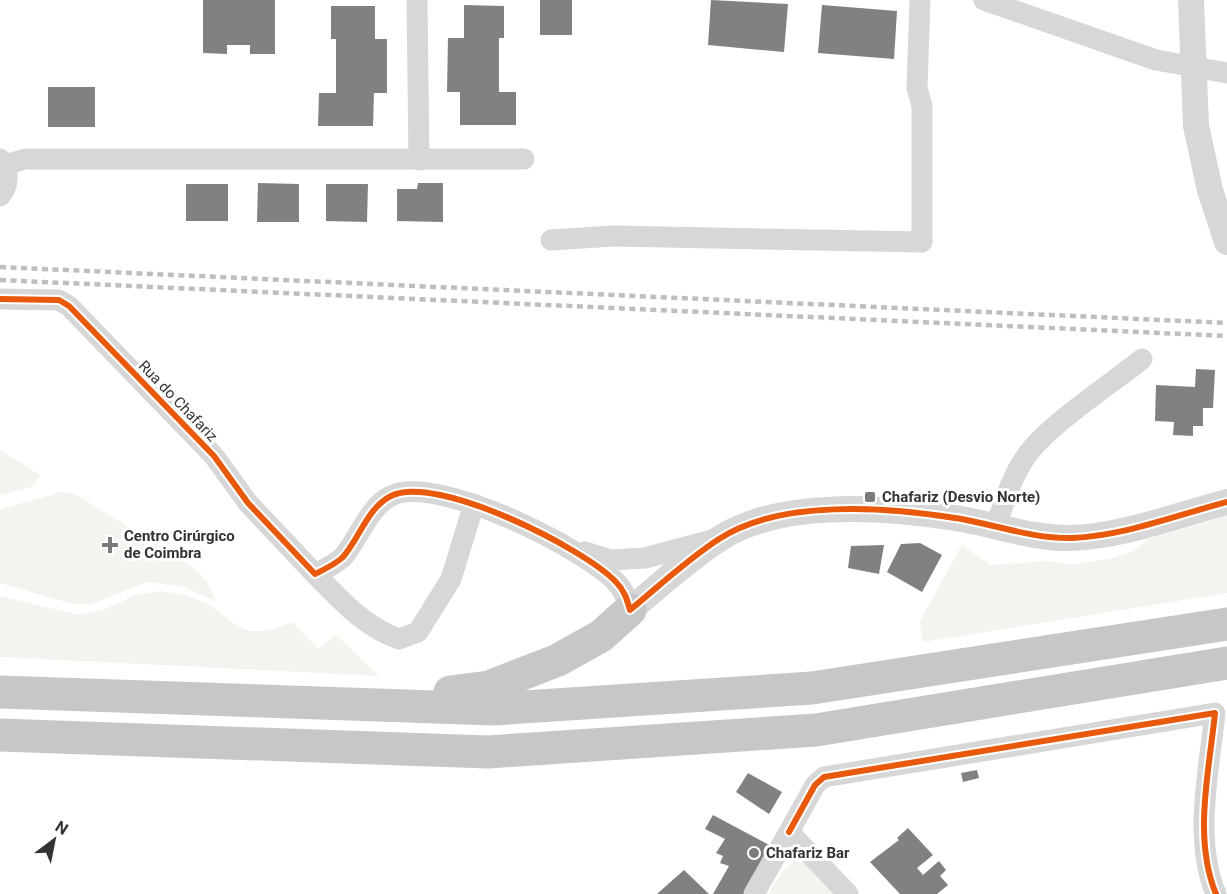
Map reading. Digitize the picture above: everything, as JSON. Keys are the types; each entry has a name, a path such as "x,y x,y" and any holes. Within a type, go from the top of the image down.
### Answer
{"highway":[{"path":"372,705 411,691 441,693 489,687 523,675 601,636 630,610"},
{"path":"0,692 494,709 812,688 1227,624"},
{"path":"0,735 488,752 816,730 1227,663"}],"street":[{"path":"417,0 418,160"},
{"path":"551,240 614,236 922,242 922,106 917,88 920,0"},
{"path":"984,0 1156,60 1227,73"},
{"path":"1191,0 1196,126 1210,190 1227,242"},
{"path":"0,196 8,183 2,162 25,159 524,159"},
{"name":"Rua do Chafariz","path":"0,299 59,300 69,306 214,456 248,502 315,573 355,615 378,631 399,639 418,632 451,579 474,504"},
{"path":"996,526 1007,492 1025,458 1044,437 1142,359"},
{"path":"315,573 342,558 374,511 391,496 413,492 474,504 570,548 611,560 634,559 720,538 751,523 831,510 872,510 955,518 1042,536 1071,538 1102,536 1227,502"},
{"path":"570,548 615,580 626,595 630,610 720,538"},
{"path":"754,894 815,785 824,777 1215,713 1203,841 1206,871 1216,894"},
{"path":"789,832 848,894"}],"shaded area":[{"path":"0,450 40,475 34,486 0,495"},
{"path":"62,492 75,494 194,568 207,582 216,601 182,586 148,582 91,604 73,604 0,583 0,509"},
{"path":"1227,516 1227,593 923,642 920,621 962,545 991,565 1048,561 1072,565 1113,558 1133,551 1149,539"},
{"path":"162,591 194,598 248,630 273,629 292,622 318,649 336,635 379,676 0,657 0,596 78,615 101,611 136,595"},
{"path":"794,861 807,864 835,894 768,894 783,871"}],"building":[{"path":"203,0 275,0 275,54 250,54 250,45 227,45 227,54 203,53"},
{"path":"540,0 572,0 572,35 540,35"},
{"path":"711,0 788,4 784,52 708,45"},
{"path":"464,5 504,6 504,38 499,38 499,92 516,92 516,125 460,125 460,92 447,92 448,38 464,38"},
{"path":"822,5 897,11 894,59 818,53"},
{"path":"331,6 375,6 375,39 387,39 387,93 374,93 373,126 318,126 319,93 336,93 336,39 331,39"},
{"path":"48,87 95,87 95,127 48,127"},
{"path":"258,183 299,184 299,222 257,222"},
{"path":"418,183 443,183 443,222 397,221 397,189 417,189"},
{"path":"186,184 228,184 228,221 186,221"},
{"path":"326,184 368,184 367,222 326,221"},
{"path":"1196,369 1215,370 1213,408 1203,408 1203,426 1193,426 1193,436 1173,435 1174,422 1155,421 1156,385 1195,387"},
{"path":"920,543 942,555 922,592 887,572 901,544"},
{"path":"884,545 879,574 848,568 851,546"},
{"path":"977,770 979,778 963,782 961,773"},
{"path":"748,773 782,792 769,814 736,792"},
{"path":"713,815 771,846 744,894 713,894 729,866 720,863 723,856 716,853 725,839 705,829"},
{"path":"908,828 933,855 917,868 923,875 939,861 946,870 940,876 948,885 937,894 900,894 870,862 899,840 897,838"},
{"path":"684,870 709,894 657,894"}],"railway":[{"path":"0,267 1227,323"},
{"path":"0,280 1227,336"}],"cycle path":[{"path":"0,299 59,300 69,306 214,456 248,503 315,574 343,557 370,515 383,501 391,496 412,492 440,495 473,504 508,518 574,551 616,582 625,595 630,610 719,539 744,526 772,517 834,509 898,511 955,518 1028,534 1072,538 1131,529 1227,502"},
{"path":"789,832 815,785 824,777 1215,713 1204,828 1209,873 1216,894"}],"place":[{"name":"Chafariz (Desvio Norte)","path":"870,497"},
{"name":"Centro Cirúrgico de Coimbra","path":"110,545"},
{"name":"Chafariz Bar","path":"754,853"}]}
